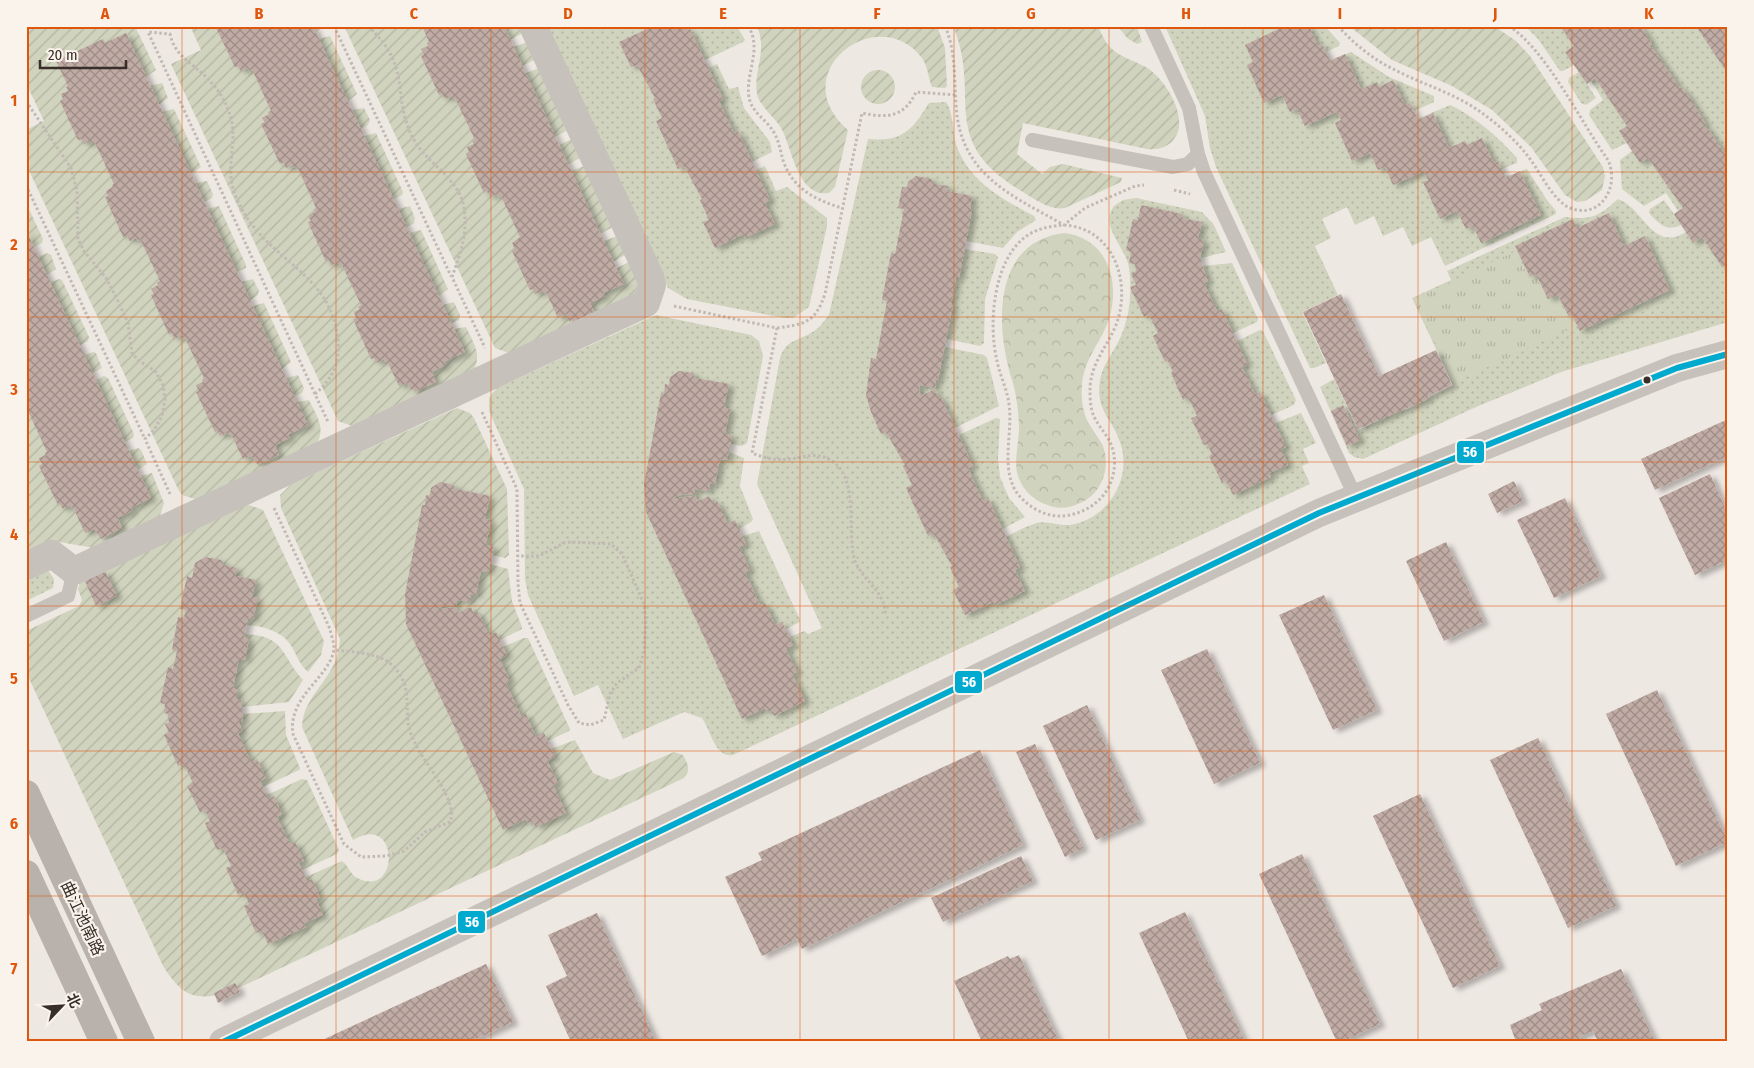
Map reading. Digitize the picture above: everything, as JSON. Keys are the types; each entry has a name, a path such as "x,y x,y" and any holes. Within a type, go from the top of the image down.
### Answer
{"main road":[{"name":"曲江池南路","path":"26,794 141,1042"},
{"path":"26,874 104,1042"}],"street":[{"path":"26,566 52,554 74,571 639,308 646,303 651,294 652,285 650,277 533,26"},
{"path":"223,1042 1310,517 1678,368 1728,354"}],"lane":[{"path":"1151,26 1189,108 1198,154 1218,201 1356,498"},
{"path":"1032,140 1173,167 1188,164 1198,154"},
{"path":"26,616 68,596 74,571"}],"path":[{"path":"334,26 497,374"},
{"path":"368,26 381,38 392,56 401,84 406,121 414,140 422,152 453,183 461,196 466,230 452,277"},
{"path":"748,26 755,41 749,82 749,95 753,109 772,129 787,169 799,187 813,197 842,208"},
{"path":"945,26 954,57 960,132 977,166 998,186 1064,225 1074,225 1090,231 1111,251 1119,269 1120,299 1116,324 1095,364 1090,389 1093,413 1109,439 1114,455 1112,478 1103,496 1088,508 1076,514 1056,516 1029,505 1022,499 1011,481 1008,459 1011,428 1009,404 995,353 993,312 996,293 1006,262 1020,241 1039,229 1064,225 1085,208 1135,186 1149,184"},
{"path":"1338,26 1378,60 1401,73 1450,94 1486,116 1526,154 1561,202 1574,209 1592,208 1604,200 1610,192 1613,180 1612,168 1536,51 1529,42 1509,26"},
{"path":"315,394 330,378 338,355 337,332 328,303 316,285 266,242 243,212 231,178 234,146 233,124 219,92 209,79 177,52 170,34 148,32 160,59 315,394 340,447"},
{"path":"651,294 675,307 777,328 804,323 819,311 825,294 862,113 881,116 901,111 912,102 916,92 956,95"},
{"path":"26,102 71,168 77,191 78,239 84,251 106,278 117,299 128,323 132,353 138,360 155,371 163,384 165,399 162,416 145,439"},
{"path":"26,185 182,521"},
{"path":"1166,188 1218,201"},
{"path":"777,328 752,453 778,460 817,456 830,461 837,467 849,493 852,553 864,578 884,601 885,616"},
{"path":"470,387 517,489 518,584 520,603 568,706 580,723 590,725 604,720 610,694 617,683 639,668 644,652 646,621 644,604 622,554 611,544 572,542 564,543 539,556 518,556"},
{"path":"262,483 330,629 334,650 329,661 298,706 293,718 293,734 344,844 360,857 395,854 412,846 425,832 450,822 452,809 441,785 412,737 408,722 408,692 399,672 389,662 378,657 334,650"}],"green space":[{"path":"26,26 135,26 156,70 146,77 150,86 162,83 168,98 159,105 162,112 174,109 201,167 191,174 196,183 207,181 213,194 212,198 204,202 207,209 219,206 246,265 246,268 237,272 241,282 253,279 259,291 257,296 250,300 253,306 264,303 291,362 282,369 286,378 298,375 304,388 302,393 295,396 298,402 309,400 317,416 321,432 317,443 195,499 182,495 26,164 26,130 44,121 26,83"},
{"path":"190,26 324,26 316,32 319,39 330,36 357,94 348,101 352,110 364,108 370,120 368,125 361,129 364,136 376,133 403,192 402,195 394,199 398,209 410,206 415,218 414,223 407,227 409,233 421,230 448,289 439,296 443,305 454,302 460,315 459,320 452,323 454,329 466,327 474,343 477,358 474,369 352,426 338,421 171,64 201,50"},
{"path":"344,26 522,26 523,33 510,40 514,47 527,42 536,59 523,66 526,73 539,68 568,130 555,137 559,145 572,139 581,157 568,165 571,171 584,166 613,227 600,234 604,241 617,236 627,254 613,262 617,268 629,262 639,281 634,294 509,353 495,348"},
{"path":"545,26 738,28 745,40 743,42 705,60 709,68 717,64 729,89 738,87 744,108 770,142 772,152 752,162 756,170 765,166 776,191 787,187 827,218 827,226 809,307 793,318 784,318 687,299 668,288"},
{"path":"757,26 937,26 945,48 947,86 945,88 932,87 922,58 903,42 883,37 862,40 844,51 831,67 826,87 830,108 848,130 835,187 829,193 818,192 803,179 797,169 781,128 764,107 757,94 756,85 761,44"},
{"path":"953,26 1098,26 1112,49 1149,69 1169,91 1178,111 1178,131 1174,139 1162,148 1147,149 1023,123 1017,154 1042,174 1050,167 1063,164 1122,178 1121,182 1065,208 1054,208 1043,204 996,173 979,154 970,135 966,116 961,51"},
{"path":"1118,26 1137,26 1142,42 1137,44 1127,38"},
{"path":"1165,26 1325,26 1340,43 1339,46 1326,52 1330,60 1351,52 1389,77 1434,96 1434,102 1414,111 1417,119 1450,105 1469,115 1494,135 1517,158 1517,163 1502,169 1505,177 1527,169 1556,211 1556,214 1445,266 1431,237 1412,246 1403,227 1383,236 1374,216 1355,225 1347,207 1322,219 1331,238 1315,246 1338,295 1302,312 1326,363 1310,368 1216,167 1210,148 1205,116"},
{"path":"1349,26 1494,26 1516,41 1530,56 1603,167 1605,176 1602,190 1585,201 1577,202 1565,195 1531,147 1492,110 1452,86 1392,60"},
{"path":"1525,26 1728,26 1728,322 1561,372 1476,407 1363,459 1354,457 1349,453 1320,387 1334,379 1358,430 1404,408 1406,410 1453,385 1412,298 1451,280 1447,271 1565,217 1582,218 1594,216 1618,199 1635,211 1656,233 1665,237 1674,237 1686,232 1681,225 1671,228 1663,226 1649,213 1650,209 1664,200 1674,214 1678,211 1666,193 1644,206 1622,189 1620,160 1632,151 1627,143 1612,150 1589,115 1590,110 1603,100 1591,81 1587,84 1596,98 1586,105 1581,103 1568,82 1569,78 1579,72 1574,65 1560,71 1538,39"},
{"path":"878,70 885,71 890,75 894,80 894,94 890,99 885,103 878,104 871,103 866,99 862,94 861,87 862,80 866,75 871,71"},
{"path":"946,102 956,144 961,157 969,168 978,179 998,196 1034,216 1036,220 1017,232 1003,248 966,241 965,249 995,254 998,257 985,299 984,343 980,346 947,339 945,347 984,355 987,358 999,406 955,428 959,435 996,418 1000,419 998,458 1000,477 1009,498 1025,517 1003,529 1006,537 1040,522 1070,525 1084,521 1096,515 1106,506 1120,483 1123,470 1123,456 1120,442 1102,406 1099,390 1104,368 1124,328 1130,303 1129,268 1127,260 1111,229 1110,222 1110,214 1114,206 1123,200 1136,198 1202,212 1214,225 1226,252 1201,258 1202,266 1232,263 1258,319 1257,322 1233,333 1237,341 1260,330 1263,331 1296,400 1294,405 1272,415 1275,423 1301,413 1316,443 1303,449 1309,463 1302,466 1310,484 733,755 727,755 718,748 702,718 684,712 623,739 598,685 574,696 528,595 525,579 524,489 489,411 489,398 497,388 656,315 751,335 759,341 763,356 747,443 742,446 731,444 729,452 744,458 740,486 753,519 739,529 743,536 759,531 800,620 800,622 786,629 790,637 804,631 808,634 822,628 757,484 780,358 782,352 789,344 814,331 829,315 868,139 898,136 911,127 929,103"},
{"path":"26,203 43,239 42,243 34,247 39,257 47,253 51,255 56,269 47,275 51,282 59,279 62,280 89,337 88,341 80,345 85,355 93,352 96,353 102,368 93,373 96,380 104,376 108,378 134,434 133,438 125,442 129,451 138,448 141,450 147,464 138,470 141,476 152,473 164,503 160,516 94,548 54,541 26,553"},
{"path":"1064,233 1091,243 1100,252 1107,264 1113,290 1109,319 1089,359 1083,375 1082,389 1086,418 1105,451 1106,467 1101,482 1092,495 1072,506 1059,508 1033,498 1023,487 1018,477 1016,458 1019,431 1018,413 1016,395 1003,338 1002,314 1004,291 1011,270 1023,253 1040,240"},
{"path":"1516,251 1529,279 1536,276 1548,300 1558,295 1568,318 1572,316 1576,326 1453,383 1414,299"},
{"path":"457,408 470,413 474,418 507,489 509,555 505,558 492,555 490,564 508,569 512,601 522,629 500,640 503,647 528,638 570,729 548,741 551,749 575,740 593,773 610,780 674,752 683,755 688,765 687,774 682,779 230,992 207,996 190,994 177,984 163,966 26,672 26,631 79,606 82,600 78,589 80,583 243,506 249,505 263,510 324,641 321,655 308,672 285,638 267,629 246,625 245,634 258,636 276,643 303,680 289,702 242,707 243,714 285,711 286,735 300,768 263,787 267,795 302,779 307,780 339,850 337,854 302,870 306,877 342,861 357,878 371,881 381,877 387,868 389,856 386,845 380,837 368,834 353,840 302,727 308,704 334,664 340,639 281,508 280,495 290,485"},
{"path":"48,570 54,579 53,588 26,601 26,577"}],"building":[{"path":"220,26 313,26 465,352 444,362 446,365 432,372 436,382 415,392 413,389 411,390 407,383 399,386 387,361 385,362 384,359 377,363 374,358 371,359 353,319 356,318 354,312 360,309 358,307 361,305 342,265 340,266 338,262 331,266 329,260 326,262 308,222 311,221 308,216 315,212 316,208 297,166 294,168 293,165 286,168 284,162 280,164 261,124 265,123 262,118 271,111 252,69 249,71 248,68 241,71 238,66 235,67 216,28"},
{"path":"422,26 504,26 624,284 603,293 605,296 590,303 595,313 573,323 572,320 569,321 566,314 558,318 546,292 544,294 542,291 535,294 533,289 530,290 512,251 515,249 512,243 520,237 501,196 498,197 497,194 490,197 487,191 484,193 466,154 469,152 467,147 474,144 472,141 475,140 455,98 453,99 451,96 445,99 442,94 439,95 421,56 424,54 421,49 428,46 427,43 429,42"},
{"path":"646,26 684,26 686,31 690,29 723,99 719,101 734,133 738,131 770,200 765,203 775,224 745,238 744,234 715,248 703,222 709,220 700,200 702,199 684,166 678,169 656,121 662,118 653,99 655,98 637,65 631,67 619,42 647,29"},
{"path":"1285,26 1291,28 1309,26 1318,46 1322,44 1330,61 1345,54 1361,89 1377,82 1379,87 1393,80 1405,105 1410,103 1418,120 1433,113 1449,148 1465,141 1467,145 1482,138 1494,163 1498,161 1506,178 1520,171 1541,215 1481,243 1473,226 1466,229 1457,211 1440,219 1423,182 1428,180 1424,171 1393,185 1385,167 1378,170 1370,153 1352,161 1335,123 1341,120 1337,112 1305,126 1297,109 1290,112 1282,95 1264,103 1247,65 1253,62 1245,45"},
{"path":"1560,26 1641,26 1652,44 1649,47 1652,47 1678,85 1675,86 1677,88 1680,86 1688,95 1706,124 1702,126 1704,128 1706,126 1728,158 1728,263 1722,267 1702,237 1693,243 1674,214 1683,208 1648,158 1640,163 1619,131 1627,126 1595,78 1587,84 1565,52 1574,46"},
{"path":"1696,26 1728,26 1728,74"},
{"path":"126,33 308,425 288,435 290,438 275,445 279,455 258,465 251,456 243,459 231,434 228,435 227,433 220,436 218,431 215,432 196,392 199,391 196,385 203,382 204,378 185,338 183,339 182,335 175,339 172,333 169,335 151,295 154,294 151,289 158,285 157,283 160,281 140,239 138,241 136,238 130,241 127,235 123,237 105,197 108,196 106,191 113,187 112,185 114,184 95,143 92,144 91,141 84,144 82,139 78,140 60,101 63,99 61,94 68,91 66,87 68,86 56,61 103,39 105,43"},
{"path":"916,176 931,179 934,184 948,186 947,191 972,196 970,210 972,210 959,278 956,277 951,305 953,305 938,380 936,380 935,388 920,385 919,391 921,396 935,389 938,398 941,397 973,466 968,468 983,501 988,498 1020,567 1015,570 1025,591 995,605 993,602 965,615 953,590 959,587 950,567 952,566 934,534 928,536 906,488 912,485 903,466 905,465 886,432 881,434 866,395 871,358 876,359 887,301 882,300 891,253 895,254 904,209 898,208 902,187 907,187 908,182"},
{"path":"1141,205 1182,214 1182,218 1202,222 1198,238 1204,240 1200,258 1208,281 1204,283 1217,311 1222,309 1247,364 1242,367 1255,394 1260,392 1286,447 1281,449 1288,465 1269,473 1271,477 1233,495 1226,480 1222,483 1209,456 1212,454 1207,444 1204,445 1191,418 1197,416 1188,397 1183,400 1171,373 1173,372 1168,361 1165,362 1153,336 1158,333 1149,314 1144,317 1130,287 1136,285 1131,274 1136,271 1135,264 1129,263 1131,252 1126,250 1133,219 1138,220"},
{"path":"1609,213 1624,246 1645,236 1670,290 1580,331 1572,315 1569,317 1558,295 1548,299 1536,274 1530,277 1515,246 1573,219 1577,228"},
{"path":"26,230 151,498 131,508 132,511 118,518 122,528 101,539 94,529 85,533 73,507 71,508 70,506 63,509 60,504 58,505 39,466 42,464 39,458 46,455 45,453 47,452 28,411 26,412"},
{"path":"1341,294 1379,376 1436,350 1452,385 1430,395 1426,400 1358,429 1303,312"},
{"path":"679,371 693,373 695,378 729,384 724,407 730,409 725,434 732,435 727,460 720,459 715,484 710,483 709,491 695,489 695,495 684,494 670,499 695,496 698,501 709,496 713,503 717,501 728,524 735,520 746,544 739,547 750,570 745,572 760,605 765,603 775,625 782,622 793,645 786,649 797,672 792,674 805,701 774,716 772,710 767,712 765,708 742,719 646,512 644,484 661,393 664,394 665,384 669,385 670,377"},
{"path":"1343,405 1360,440 1347,446 1331,411"},
{"path":"1728,419 1728,456 1655,490 1641,459"},
{"path":"1710,474 1728,514 1728,560 1695,575 1659,498"},
{"path":"1514,481 1523,501 1497,513 1488,494"},
{"path":"440,482 453,485 456,489 490,496 485,519 491,520 486,545 494,547 488,572 481,571 476,595 471,594 469,602 457,600 456,606 445,606 432,610 456,607 458,613 471,607 474,614 478,612 489,635 496,632 507,655 500,659 510,681 506,683 521,716 526,714 536,737 544,733 555,757 547,760 558,783 553,785 566,813 536,827 533,821 528,824 526,819 503,830 406,624 405,595 422,505 425,505 426,495 430,496 431,488"},
{"path":"1565,498 1601,576 1554,598 1517,520"},
{"path":"1446,542 1484,622 1444,641 1406,561"},
{"path":"205,557 221,560 224,565 237,568 235,576 256,580 252,597 258,598 253,619 248,618 244,637 249,639 245,660 239,659 233,688 238,690 236,699 241,700 243,721 239,722 242,731 238,733 251,762 257,759 266,778 260,781 269,799 274,796 282,814 277,817 290,844 295,842 304,861 299,863 307,881 312,879 320,897 316,899 323,915 304,923 306,927 268,944 262,931 256,933 244,906 249,904 244,893 238,895 226,868 231,866 223,848 217,850 205,823 210,821 205,810 200,812 187,786 193,783 184,764 178,766 164,735 169,733 165,724 169,723 168,714 164,713 165,704 160,703 168,667 173,669 177,651 172,650 178,617 184,618 186,610 180,609 187,576 192,578 195,563"},
{"path":"105,571 117,596 96,606 85,581"},
{"path":"1324,595 1377,710 1333,730 1279,615"},
{"path":"1207,649 1260,763 1214,784 1161,670"},
{"path":"1657,690 1728,842 1676,866 1606,714"},
{"path":"1087,705 1140,820 1096,840 1043,726"},
{"path":"1538,738 1616,906 1568,928 1490,760"},
{"path":"1035,744 1083,848 1065,857 1016,752"},
{"path":"980,750 1023,845 802,949 797,939 762,956 725,877 762,860 758,853"},
{"path":"1420,794 1500,966 1453,988 1373,816"},
{"path":"1302,854 1380,1024 1342,1042 1337,1042 1259,874"},
{"path":"1021,856 1033,881 943,922 931,898"},
{"path":"1185,912 1245,1042 1189,1042 1139,933"},
{"path":"597,913 656,1042 602,1042 600,1038 590,1042 571,1042 546,986 567,976 548,935"},
{"path":"1019,955 1059,1042 982,1042 954,981 1008,956 1010,959"},
{"path":"486,964 513,1022 470,1042 318,1042"},
{"path":"1621,969 1655,1042 1598,1042 1593,1031 1579,1037 1582,1042 1516,1042 1510,1025 1542,1010 1539,1004"},
{"path":"235,983 240,992 218,1003 214,993"}],"transit line":[{"name":"56","path":"223,1042 1319,513 1677,368 1728,354"}]}
